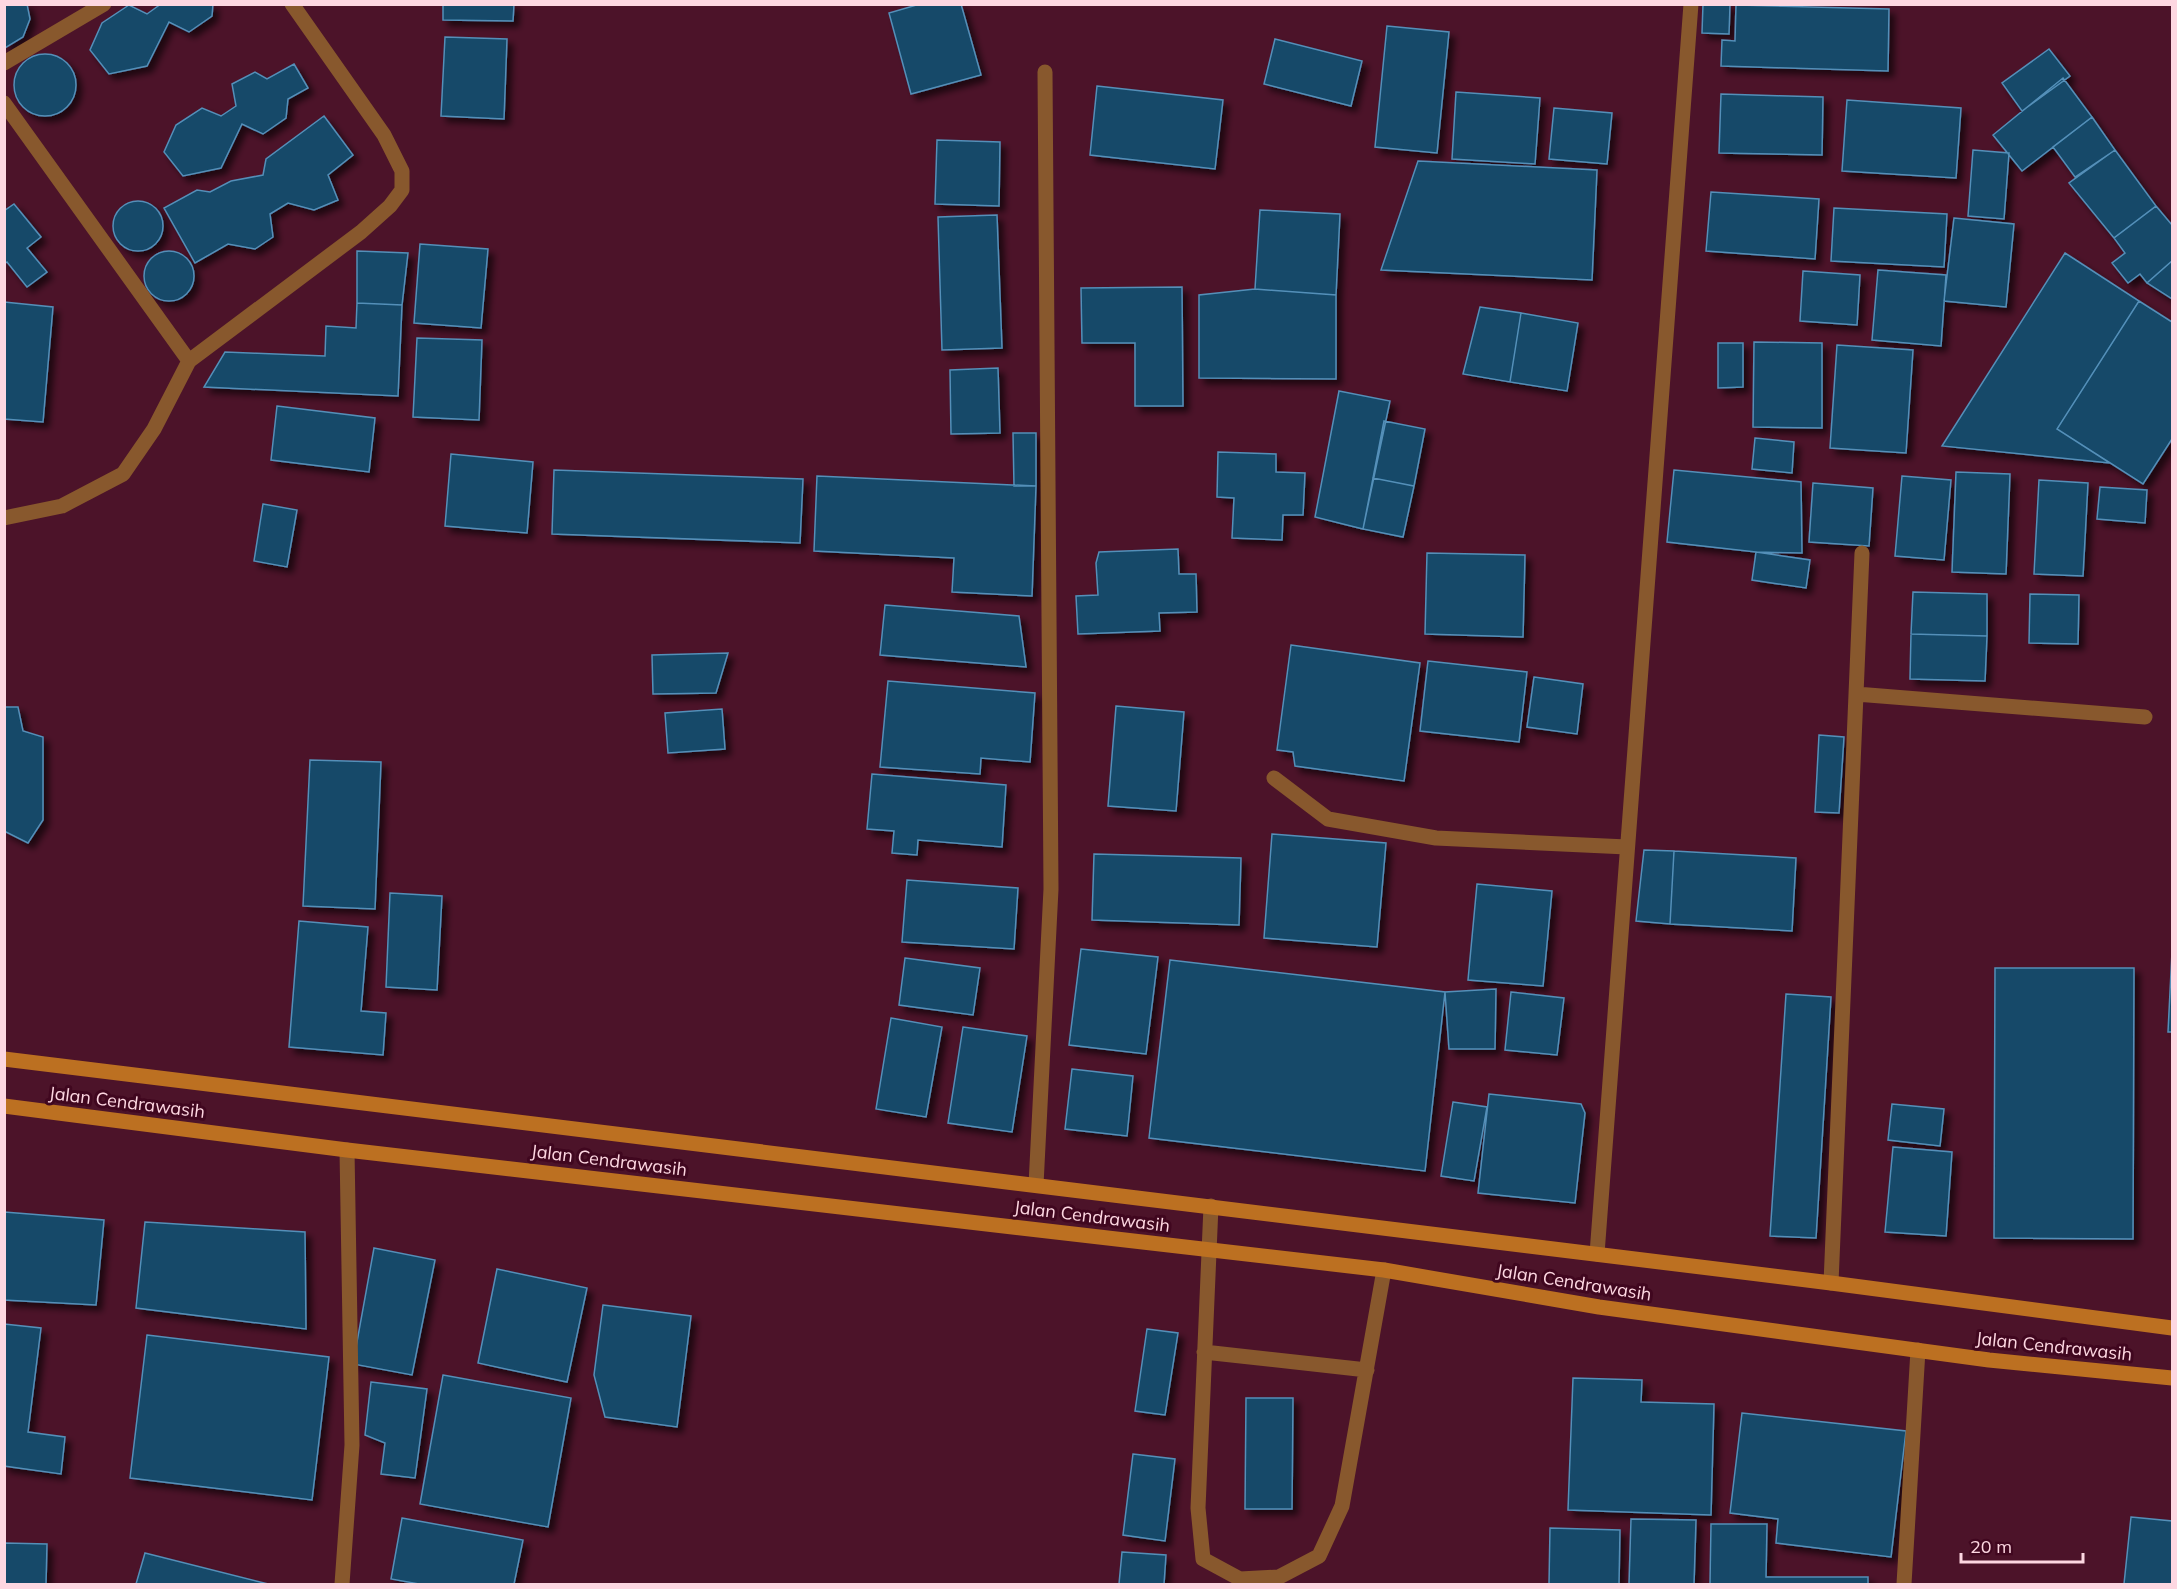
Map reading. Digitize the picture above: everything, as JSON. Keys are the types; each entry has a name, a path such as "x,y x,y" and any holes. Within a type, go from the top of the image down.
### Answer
{"main road":[{"name":"Jalan Cendrawasih","path":"4,1059 1831,1282 2172,1328"},
{"name":"Jalan Cendrawasih","path":"4,1106 347,1150 1384,1270 1599,1307 1989,1360 2172,1378"}],"street":[{"path":"4,63 104,4"},
{"path":"4,518 62,506 123,474 154,429 189,361 361,232 390,206 402,189 402,171 384,135 292,4"},
{"path":"1597,1254 1691,4"},
{"path":"1036,1185 1051,889 1045,72"},
{"path":"4,103 189,361"},
{"path":"1831,1282 1862,553"},
{"path":"1856,694 2145,717"},
{"path":"1274,778 1328,819 1436,838 1627,847"},
{"path":"342,1584 352,1445 347,1150"},
{"path":"1211,1206 1207,1250 1198,1508 1203,1559 1240,1579 1279,1577 1319,1556 1342,1506 1384,1270"},
{"path":"1904,1584 1918,1350"},
{"path":"1204,1352 1367,1370"}],"building":[{"path":"4,4 27,4 30,19 23,37 5,48"},
{"path":"161,4 213,4 212,16 189,32 169,22 147,66 109,74 90,50 102,23 129,5 147,14"},
{"path":"443,4 514,4 513,21 443,20"},
{"path":"920,4 961,4 981,75 911,94 889,13"},
{"path":"1703,4 1730,5 1729,34 1702,33"},
{"path":"1736,5 1889,9 1888,71 1721,66 1722,40 1735,41"},
{"path":"1387,26 1449,32 1437,153 1375,147"},
{"path":"445,37 507,39 504,119 441,116"},
{"path":"1275,39 1362,61 1351,106 1264,84"},
{"path":"2049,49 2070,76 2022,111 2002,83"},
{"path":"45,54 57,56 67,63 74,73 76,85 74,97 67,107 57,114 45,116 33,114 23,107 16,97 14,85 16,73 23,63 33,56"},
{"path":"294,64 308,88 288,99 286,118 263,134 242,124 221,168 183,176 164,152 176,125 202,108 221,116 236,106 232,84 255,72 267,79"},
{"path":"2063,78 2092,117 2022,171 1993,135"},
{"path":"1097,86 1223,100 1215,169 1090,155"},
{"path":"1456,92 1540,98 1535,164 1452,159"},
{"path":"1721,94 1823,97 1822,155 1719,153"},
{"path":"1847,100 1961,108 1956,178 1842,171"},
{"path":"1554,108 1612,113 1607,164 1549,159"},
{"path":"324,116 353,155 328,175 338,200 314,210 288,203 270,214 273,237 255,249 228,244 195,263 164,208 197,190 210,192 231,181 263,175 266,159"},
{"path":"2092,117 2115,150 2075,177 2053,147"},
{"path":"937,140 1000,142 999,206 935,204"},
{"path":"1973,150 2009,153 2004,219 1968,216"},
{"path":"2115,150 2156,206 2114,238 2069,183"},
{"path":"1418,161 1597,170 1592,280 1381,270"},
{"path":"1711,192 1819,199 1815,259 1706,251"},
{"path":"133,201 143,201 156,208 163,221 163,231 156,244 143,251 133,251 124,247 117,240 113,231 113,221 117,212 124,205"},
{"path":"14,204 41,237 27,248 47,272 27,287 7,262 4,264 4,211"},
{"path":"2156,206 2172,225 2172,261 2147,283 2140,274 2128,283 2112,263 2125,253 2114,238"},
{"path":"1834,208 1947,214 1944,267 1831,261"},
{"path":"1260,210 1340,214 1336,295 1255,289"},
{"path":"997,215 1002,348 942,350 938,217"},
{"path":"1954,218 2014,224 2006,307 1944,301"},
{"path":"420,244 488,249 481,328 414,323"},
{"path":"164,251 174,251 187,258 194,271 194,281 187,294 174,301 164,301 155,297 148,290 144,281 144,271 148,262 155,255"},
{"path":"357,251 408,253 402,305 357,303"},
{"path":"2065,253 2139,301 2057,429 2110,463 1942,446"},
{"path":"2172,261 2172,299 2147,283"},
{"path":"1878,270 1946,275 1941,346 1872,340"},
{"path":"1803,271 1860,275 1857,325 1800,321"},
{"path":"1182,287 1183,406 1135,406 1135,343 1082,343 1081,288"},
{"path":"1255,289 1336,295 1336,379 1199,378 1199,295"},
{"path":"2139,301 2172,322 2172,439 2143,484 2057,429"},
{"path":"4,302 53,307 43,422 4,419"},
{"path":"357,303 402,305 398,396 204,387 225,352 325,356 326,326 356,328"},
{"path":"1480,307 1521,313 1510,382 1463,374"},
{"path":"1521,313 1578,323 1567,391 1510,382"},
{"path":"417,338 482,340 479,420 413,417"},
{"path":"1754,342 1822,343 1822,428 1753,427"},
{"path":"1718,343 1743,343 1743,387 1718,388"},
{"path":"1837,345 1913,350 1906,453 1830,448"},
{"path":"998,368 1000,433 951,434 950,370"},
{"path":"1339,391 1390,401 1363,529 1315,517"},
{"path":"277,406 375,418 369,472 271,460"},
{"path":"1384,421 1425,429 1414,486 1373,478"},
{"path":"1013,433 1036,433 1036,486 1014,486"},
{"path":"1755,438 1794,442 1792,473 1752,469"},
{"path":"1218,452 1276,454 1276,472 1305,473 1303,515 1283,515 1282,540 1232,538 1234,498 1217,497"},
{"path":"451,454 533,462 527,533 445,526"},
{"path":"554,470 803,479 800,543 552,534"},
{"path":"1674,470 1801,482 1802,553 1756,552 1667,542"},
{"path":"1956,472 2010,474 2006,574 1952,572"},
{"path":"817,476 1036,486 1032,596 952,592 954,558 814,551"},
{"path":"1902,476 1951,480 1944,560 1895,556"},
{"path":"1373,478 1414,486 1403,537 1363,529"},
{"path":"2039,480 2088,483 2083,576 2034,574"},
{"path":"1813,483 1873,488 1869,546 1809,542"},
{"path":"2100,487 2147,490 2145,523 2097,519"},
{"path":"263,504 297,510 287,567 254,561"},
{"path":"1178,549 1179,574 1196,574 1197,612 1159,613 1160,631 1078,634 1076,596 1098,595 1096,563 1099,552"},
{"path":"1756,552 1810,560 1806,588 1752,580"},
{"path":"1427,553 1525,555 1523,637 1425,634"},
{"path":"1913,592 1987,594 1987,636 1911,634"},
{"path":"2030,594 2079,595 2078,644 2029,643"},
{"path":"885,605 1019,616 1026,667 880,655"},
{"path":"1911,634 1987,636 1985,681 1910,679"},
{"path":"1291,645 1420,663 1404,781 1295,766 1293,752 1277,750"},
{"path":"728,653 716,693 653,694 652,655"},
{"path":"1428,661 1527,672 1519,742 1420,731"},
{"path":"1534,677 1583,684 1577,734 1527,727"},
{"path":"888,681 1035,693 1030,762 981,758 980,774 880,767"},
{"path":"1116,706 1184,712 1176,811 1108,806"},
{"path":"4,707 18,707 23,731 43,737 43,820 28,843 4,831"},
{"path":"722,709 725,749 668,753 665,713"},
{"path":"1819,735 1844,737 1839,813 1815,812"},
{"path":"310,760 381,762 375,909 303,906"},
{"path":"872,774 1006,785 1002,847 918,840 917,855 892,853 894,831 867,829"},
{"path":"1272,834 1386,843 1377,947 1264,938"},
{"path":"1644,850 1674,851 1670,924 1636,921"},
{"path":"1674,851 1796,858 1792,931 1670,924"},
{"path":"1094,854 1241,858 1239,925 1092,920"},
{"path":"907,880 1018,888 1014,949 902,942"},
{"path":"1477,884 1552,891 1543,986 1468,980"},
{"path":"390,893 442,896 437,990 386,987"},
{"path":"299,921 368,927 361,1011 386,1013 383,1055 289,1047"},
{"path":"1081,949 1158,957 1146,1054 1069,1045"},
{"path":"2172,952 2172,1032 2168,1032"},
{"path":"905,958 980,968 973,1015 899,1005"},
{"path":"1170,960 1445,992 1425,1171 1149,1138"},
{"path":"1995,968 2134,968 2133,1239 1994,1238"},
{"path":"1496,989 1495,1049 1449,1049 1445,992"},
{"path":"1511,992 1564,998 1557,1055 1505,1050"},
{"path":"1786,994 1831,997 1816,1238 1770,1236"},
{"path":"891,1018 942,1027 926,1117 876,1109"},
{"path":"963,1027 1027,1036 1012,1132 948,1123"},
{"path":"1072,1069 1133,1076 1127,1136 1065,1129"},
{"path":"1489,1094 1581,1104 1585,1113 1575,1203 1478,1193"},
{"path":"1453,1102 1487,1107 1474,1181 1441,1176"},
{"path":"1892,1104 1944,1109 1940,1146 1888,1140"},
{"path":"1893,1147 1952,1152 1946,1236 1885,1232"},
{"path":"4,1212 104,1220 96,1305 4,1300"},
{"path":"145,1222 305,1232 306,1329 136,1308"},
{"path":"374,1248 435,1260 412,1375 353,1364"},
{"path":"497,1269 587,1288 567,1382 478,1363"},
{"path":"603,1305 691,1316 677,1427 605,1417 594,1375"},
{"path":"4,1324 41,1328 28,1432 65,1437 61,1474 4,1466"},
{"path":"1147,1329 1178,1333 1165,1415 1135,1411"},
{"path":"147,1335 329,1357 312,1500 130,1478"},
{"path":"443,1375 571,1398 548,1527 420,1504"},
{"path":"1573,1378 1642,1380 1641,1402 1714,1404 1711,1515 1568,1510"},
{"path":"371,1382 427,1389 415,1478 381,1474 385,1443 365,1435"},
{"path":"1246,1398 1293,1398 1292,1509 1245,1509"},
{"path":"1742,1413 1906,1431 1891,1557 1776,1543 1778,1519 1730,1513"},
{"path":"1133,1454 1175,1459 1165,1541 1123,1535"},
{"path":"2131,1517 2172,1521 2172,1584 2124,1584"},
{"path":"402,1518 523,1540 514,1584 419,1584 391,1579"},
{"path":"1631,1519 1696,1520 1694,1584 1629,1584"},
{"path":"1711,1524 1767,1524 1766,1577 1868,1577 1868,1584 1710,1584"},
{"path":"1550,1528 1620,1530 1619,1584 1549,1584"},
{"path":"4,1543 47,1544 46,1584 4,1584"},
{"path":"1122,1552 1166,1555 1164,1584 1119,1584"},
{"path":"145,1553 268,1584 136,1584"}]}
